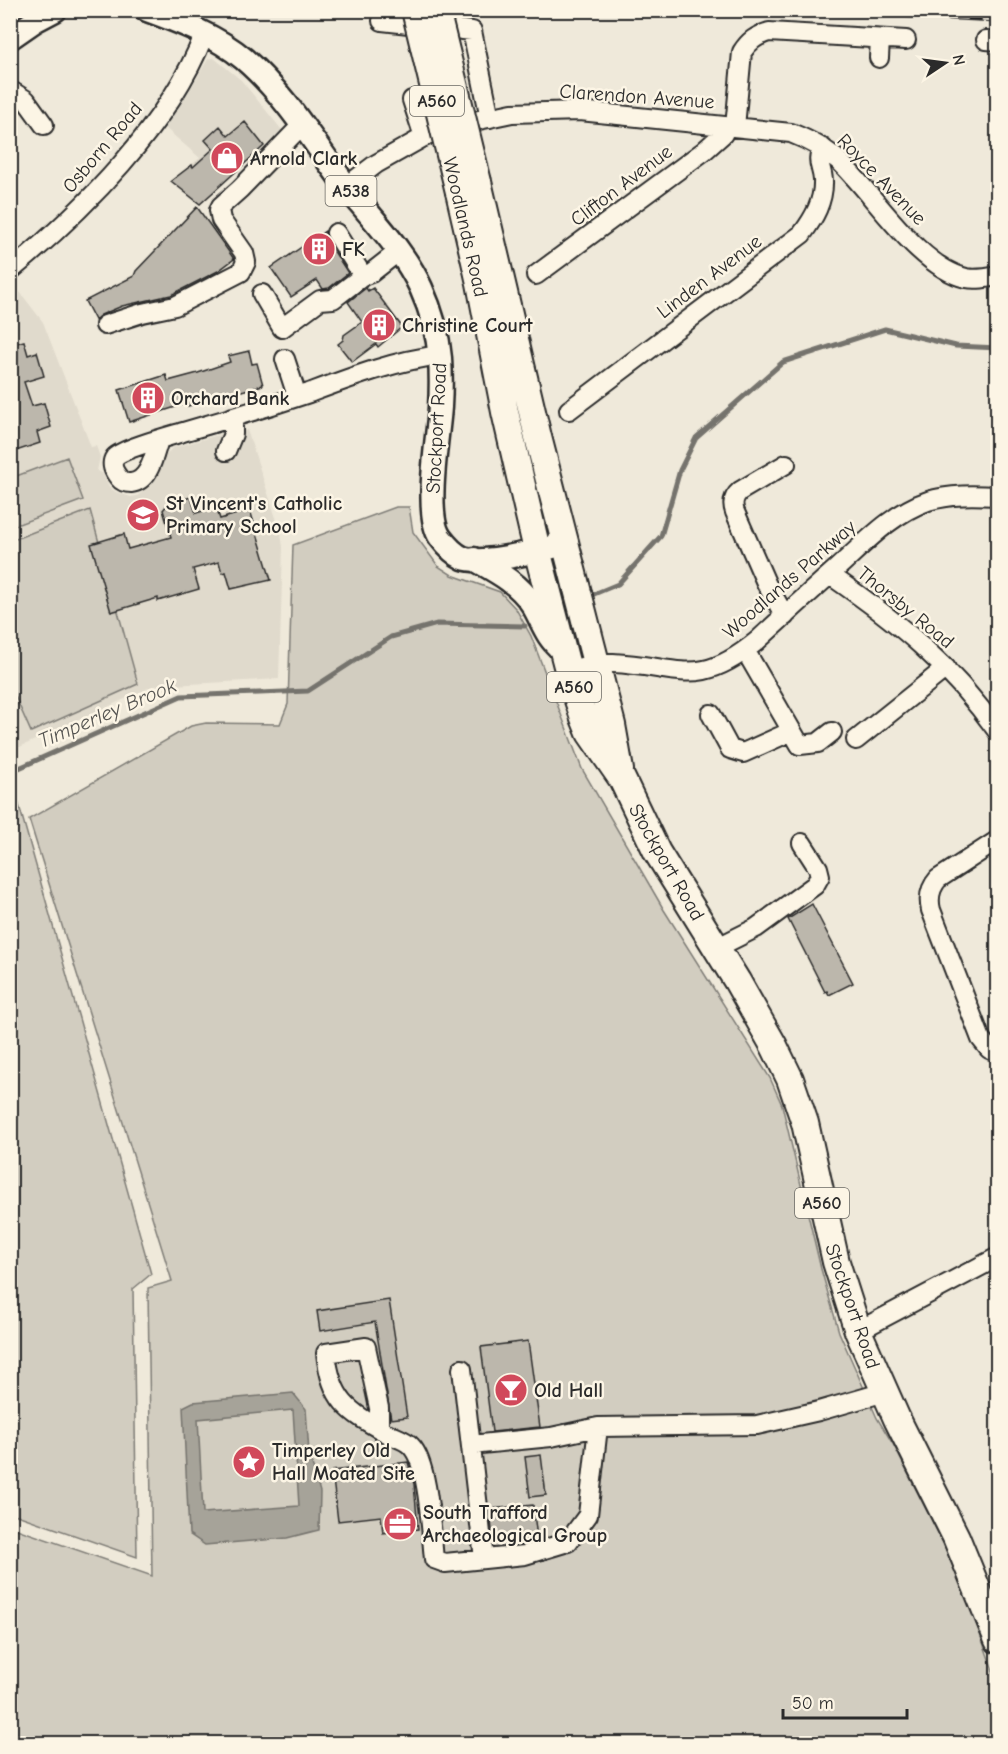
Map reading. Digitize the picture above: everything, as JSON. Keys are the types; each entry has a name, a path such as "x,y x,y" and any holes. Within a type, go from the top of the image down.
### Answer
{"highway":[{"name":"Woodlands Road","path":"415,10 468,187 566,544"},
{"name":"Woodlands Road","path":"436,10 468,187 482,292 505,412 537,550"},
{"name":"Stockport Road","path":"566,544 612,725 622,779"},
{"name":"Stockport Road","path":"537,550 566,661 590,733 622,779 657,852 774,1046 796,1092 836,1262 858,1331 885,1392 956,1537 998,1640"}],"main road":[{"path":"10,38 55,10"},
{"name":"Stockport Road","path":"147,10 204,35 243,58 273,89 399,251 420,286 427,303 440,355 442,382 432,503 434,526 439,536 454,552 464,558 474,559 520,589 532,604 550,640 566,661"},
{"path":"474,559 497,558 566,544"}],"street":[{"path":"382,21 472,31 490,118"},
{"path":"731,126 742,52 748,42 759,35 769,33 906,40"},
{"name":"Osborn Road","path":"10,271 61,228 132,151 176,90 192,64 204,35"},
{"path":"879,58 880,39"},
{"path":"10,90 26,100 44,125"},
{"path":"412,100 424,137"},
{"name":"Clarendon Avenue","path":"347,186 376,164 424,137 455,125 512,113 580,111 731,126"},
{"path":"105,326 142,313 175,306 241,272 246,262 244,253 221,220 219,210 302,125"},
{"name":"Royce Avenue","path":"731,126 791,133 823,148 839,161 909,240 942,268 965,278 998,276"},
{"name":"Clifton Avenue","path":"536,275 704,151 731,126"},
{"name":"Linden Avenue","path":"569,410 802,234 816,214 820,198 823,181 818,157 823,148"},
{"path":"336,233 363,276"},
{"path":"262,294 282,328 320,300 333,299 363,276 372,273 399,251"},
{"path":"159,440 398,362 440,355"},
{"path":"285,358 297,396"},
{"path":"226,451 232,434 233,417"},
{"path":"784,616 767,585 733,503 740,491 786,464"},
{"name":"Woodlands Parkway","path":"566,661 613,663 698,672 717,667 745,650 874,534 916,506 948,497 998,496"},
{"name":"Thorsby Road","path":"830,575 910,633 946,668 998,732"},
{"path":"745,650 800,745 818,743 832,732"},
{"path":"856,740 946,668"},
{"path":"711,714 730,749 743,753 792,731"},
{"path":"998,840 938,879 932,888 930,899 931,910 981,1039 989,1049 998,1053"},
{"path":"716,948 756,928 815,885 820,876 818,868 802,843"},
{"path":"858,1331 998,1257"},
{"path":"462,1369 484,1559"},
{"path":"471,1445 551,1437 598,1427 757,1425 819,1411 885,1392"},
{"path":"379,1428 411,1446 423,1469 434,1559 445,1563 525,1555 568,1542 588,1515 598,1427"}],"shaded area":[{"path":"214,58 241,80 282,130 200,204 171,181 200,158 164,127 208,59"},
{"name":"St Vincent's Catholic Primary School","path":"13,283 43,322 91,447 96,446 100,457 97,471 102,473 110,488 116,492 131,497 137,496 152,485 164,458 172,448 225,433 240,433 247,430 281,533 283,547 279,679 153,686 11,751 10,285"},
{"path":"67,457 83,500 11,527 11,478"},
{"path":"396,507 409,507 413,532 438,566 452,575 500,592 516,609 531,636 582,769 664,910 770,1078 782,1105 821,1269 839,1332 877,1418 893,1444 944,1545 971,1609 998,1683 997,1743 11,1744 11,1527 152,1576 148,1288 172,1281 29,819 191,726 206,723 280,724 288,704 293,545"},
{"path":"90,510 138,684 31,732 11,687 10,541"},
{"path":"13,784 151,1274 133,1289 137,1557 11,1513 10,785"},
{"path":"293,1393 306,1409 309,1453 320,1492 319,1530 287,1538 205,1545 189,1534 183,1407 193,1402","holes":["293,1410 299,1506 203,1513 198,1419"]}],"building":[{"name":"Arnold Clark","path":"245,122 264,146 200,204 171,181 192,165 193,167 213,149 205,140 220,126 228,136"},
{"path":"197,207 234,259 218,271 171,295 122,306 95,320 85,301 134,276 136,271"},
{"name":"FK","path":"325,231 326,239 348,273 329,288 323,289 317,280 291,297 271,268"},
{"name":"Christine Court","path":"366,288 368,291 373,288 402,327 378,347 376,344 352,362 338,344 343,340 344,335 362,322 348,302"},
{"path":"24,341 28,355 37,352 44,376 24,382 32,406 44,403 51,427 37,432 40,443 10,453 10,345"},
{"path":"249,351 252,364 257,363 263,385 188,406 188,403 129,422 119,390 166,375 168,381 198,373 230,362 228,356"},
{"path":"191,497 196,513 216,507 220,519 250,510 271,580 231,589 226,572 222,573 219,562 193,569 199,589 111,612 91,544 124,534 128,549 171,537 163,510 173,498 181,500"},
{"path":"812,904 853,983 829,995 827,991 825,992 788,919"},
{"path":"389,1300 407,1417 391,1419 375,1322 320,1331 317,1311"},
{"path":"528,1341 540,1427 492,1432 481,1347"},
{"path":"541,1455 546,1495 530,1497 525,1457"},
{"path":"408,1462 414,1484 418,1529 383,1533 381,1516 338,1521 332,1471"},
{"path":"533,1505 537,1538 493,1542 490,1509"}],"waterway":[{"name":"Timperley Brook","path":"594,594 618,584 661,536 680,470 696,438 783,362 885,329 956,346 998,348"},
{"name":"Timperley Brook","path":"10,772 181,696 308,691 391,637 437,624 525,626"}],"railway":[{"path":"814,10 998,19"}],"place":[{"name":"Arnold Clark","path":"227,158"},
{"name":"FK","path":"319,249"},
{"name":"Christine Court","path":"379,325"},
{"name":"Orchard Bank","path":"148,398"},
{"name":"St Vincent's Catholic Primary School","path":"143,515"},
{"name":"Old Hall","path":"511,1390"},
{"name":"Timperley Old Hall Moated Site","path":"249,1462"},
{"name":"South Trafford Archaeological Group","path":"400,1524"}]}
